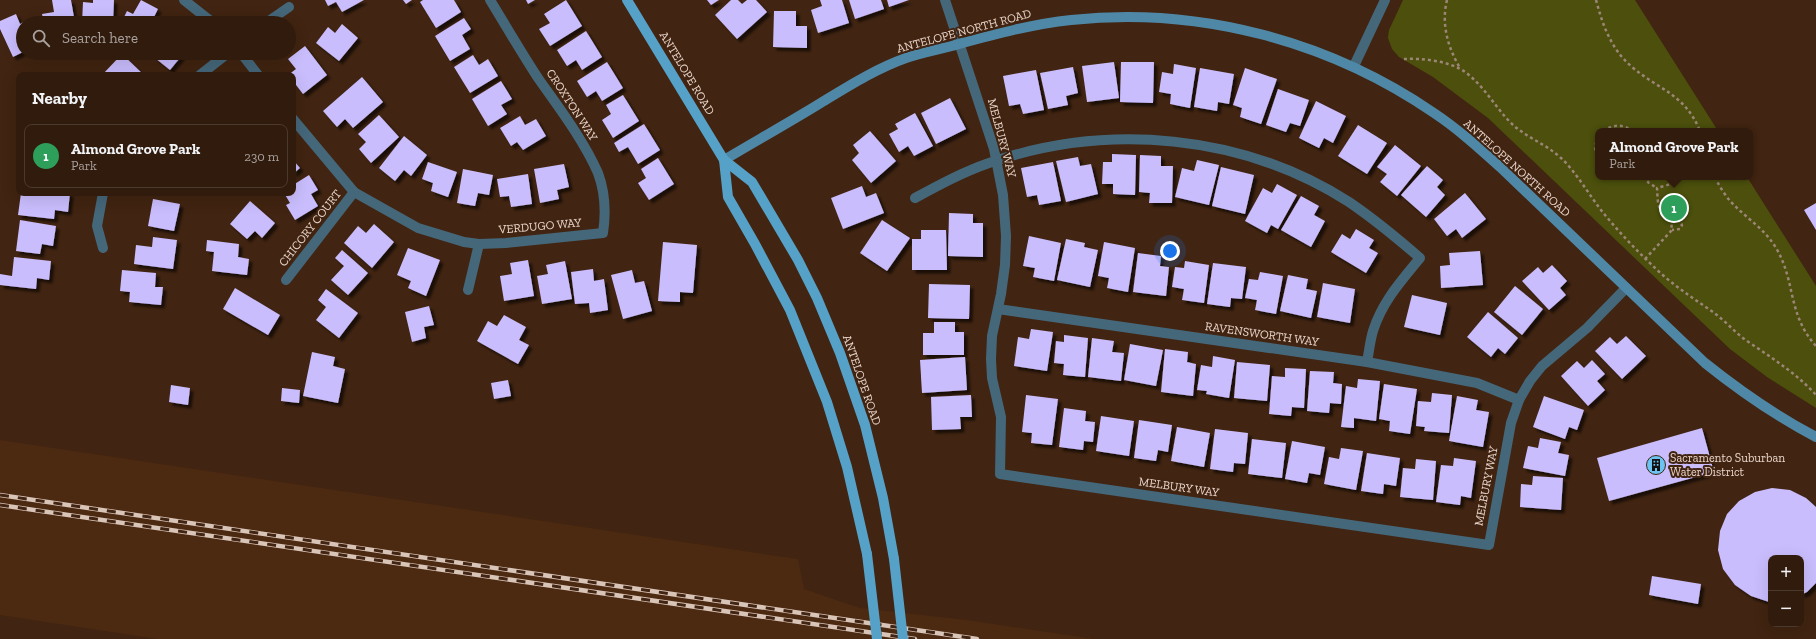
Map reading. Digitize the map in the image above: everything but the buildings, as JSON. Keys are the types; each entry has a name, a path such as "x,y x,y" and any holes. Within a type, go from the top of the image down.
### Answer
{"main road":[{"name":"ANTELOPE ROAD","path":"627,0 724,160 752,182 798,260 820,305 840,353 867,432 875,461 890,530 903,639"},
{"name":"ANTELOPE NORTH ROAD","path":"724,160 864,77 906,58 998,33 1044,24 1109,17 1146,17 1193,21 1239,28 1311,49 1354,66 1396,88 1435,114 1472,142 1705,363 1739,391 1776,415 1816,437"},
{"name":"ANTELOPE ROAD","path":"724,160 728,197 762,256 790,310 827,402 847,467 867,554 877,639"}],"street":[{"path":"184,0 204,16"},
{"name":"CROXTON WAY","path":"490,0 528,63 588,154 598,175 604,198 605,216 603,233"},
{"name":"MELBURY WAY","path":"945,0 997,160 1003,195 1006,236 1004,265 998,309 992,336 991,359 992,378 1001,418 1000,474 1489,545 1511,423 1519,400 1530,381 1542,366 1587,328 1626,288"},
{"path":"1354,66 1386,0"},
{"path":"276,16 289,7"},
{"path":"204,72 219,60"},
{"path":"246,60 256,72"},
{"name":"VERDUGO WAY","path":"296,122 354,192 418,228 464,242 479,244 506,243 603,233"},
{"path":"915,198 947,180 997,160 1057,145 1100,140 1136,139 1172,141 1243,155 1277,166 1317,184 1348,202 1378,223 1420,258 1393,290 1381,311 1372,332 1367,362"},
{"name":"CHICORY COURT","path":"286,280 354,192"},
{"path":"102,196 97,226 103,248"},
{"path":"468,290 479,244"},
{"name":"RAVENSWORTH WAY","path":"998,309 1367,362 1477,383 1519,400"}],"path":[{"path":"1447,0 1444,16 1445,31 1451,51 1461,70"},
{"path":"1596,0 1604,27 1619,53 1632,67 1677,97 1693,117 1698,128"},
{"path":"1404,59 1422,58 1461,70 1478,84 1519,130 1560,157 1571,168 1606,216 1645,259 1675,286 1711,310 1748,341 1785,367 1816,395"},
{"path":"1609,128 1619,125 1626,128"},
{"path":"1646,180 1649,184 1657,188 1667,186 1675,180"},
{"path":"1717,180 1732,202 1762,230 1777,248 1786,270 1796,314 1816,346"},
{"path":"1645,259 1672,230 1680,229 1682,226 1680,221 1671,221 1664,216 1659,208 1657,188"},
{"path":"1671,221 1672,230"}],"shaded area":[{"path":"1403,0 1635,0 1716,128 1595,128 1595,180 1749,180 1816,286 1816,408 1767,377 1730,349 1488,118 1433,77 1399,57 1392,49 1388,38 1389,30"},
{"path":"0,440 798,559 804,589 860,608 967,620 1094,639 157,639 0,615"}],"railway":[{"path":"0,495 977,639"},
{"path":"0,505 915,639"}],"place":[{"name":"Almond Grove Park","path":"1674,208"},
{"name":"Sacramento Suburban Water District","path":"1656,465"}]}
